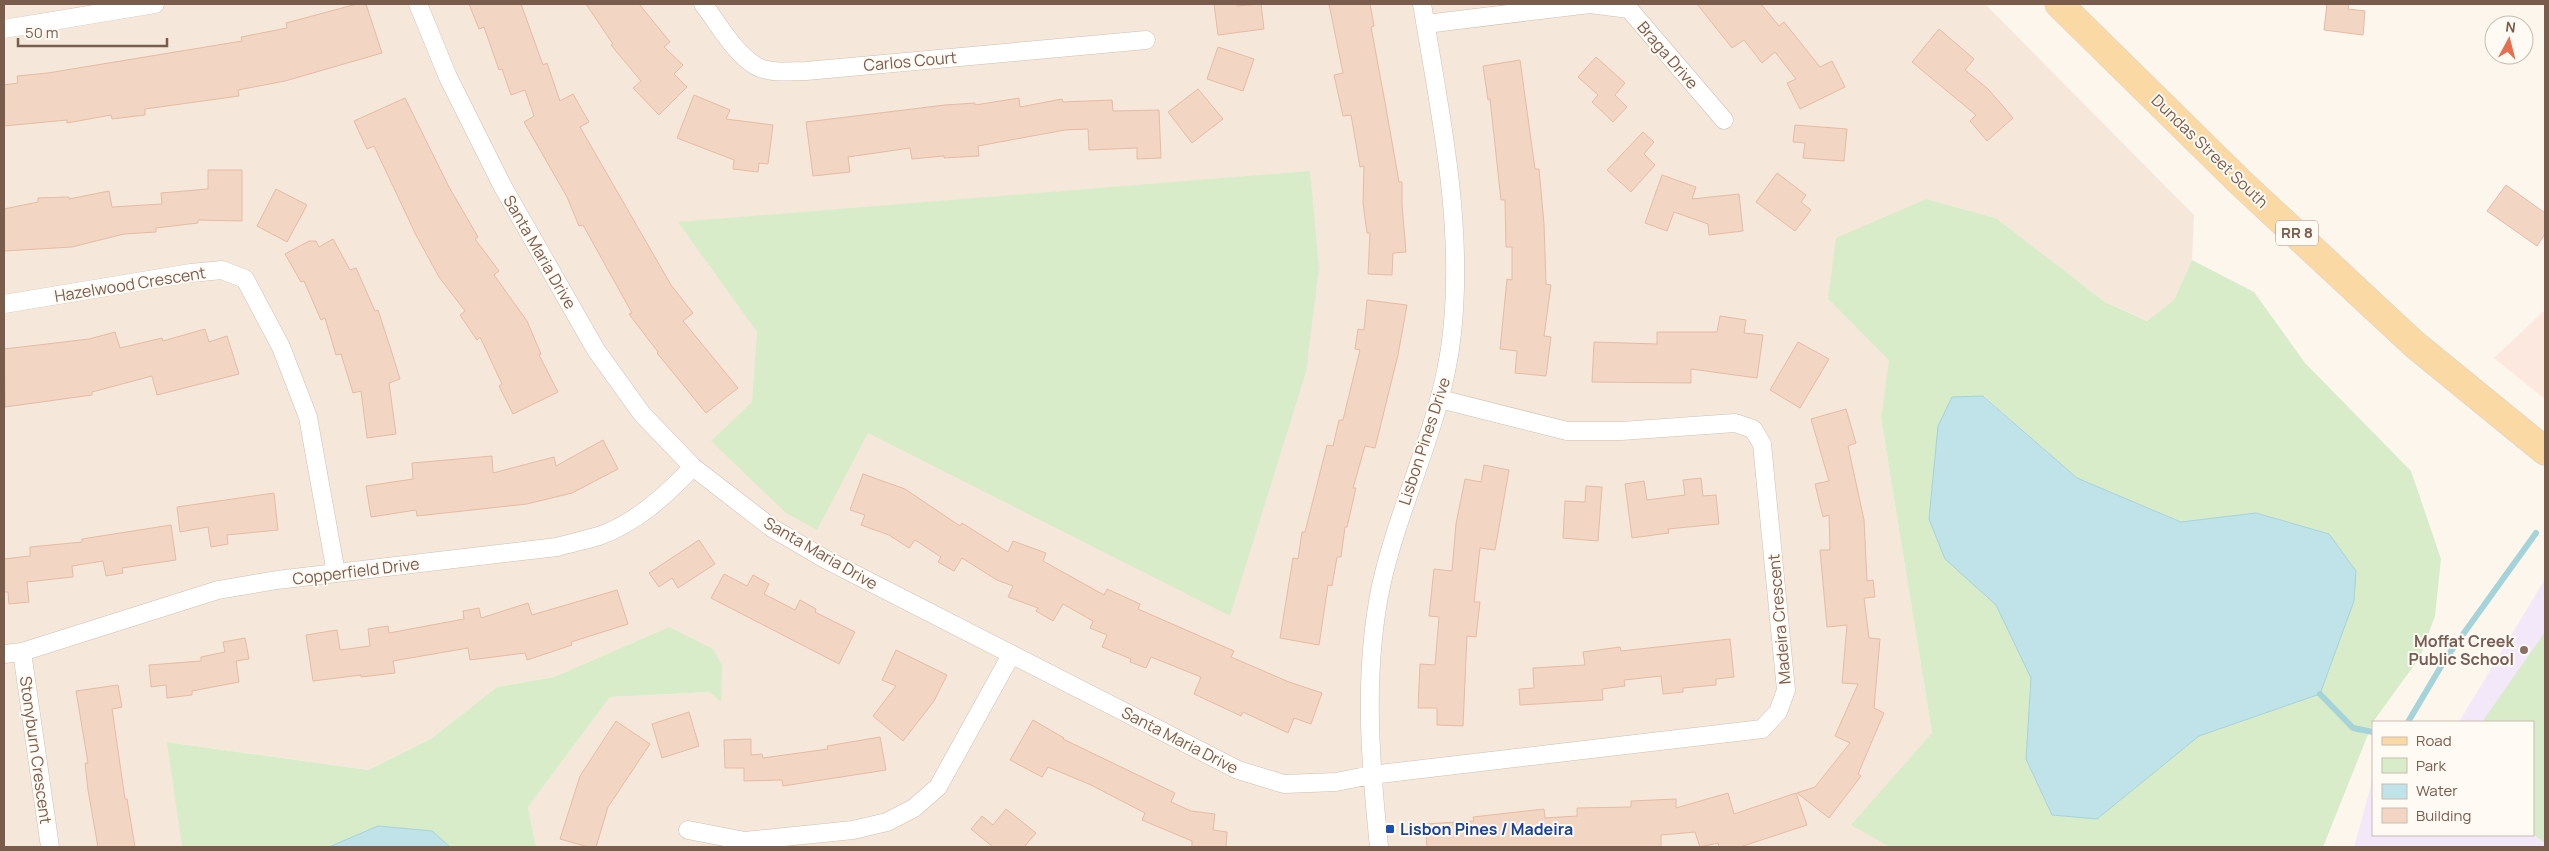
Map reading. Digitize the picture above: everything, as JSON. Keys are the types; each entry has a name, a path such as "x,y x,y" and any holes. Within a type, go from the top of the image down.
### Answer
{"main road":[{"name":"Dundas Street South","path":"2059,4 2240,182 2414,344 2545,451"}],"street":[{"path":"4,29 155,4"},
{"name":"Santa Maria Drive","path":"418,4 448,77 503,187 596,350 642,414 692,467 787,537 825,559 1238,770 1284,784 1336,782 1372,775"},
{"name":"Carlos Court","path":"702,4 742,54 756,66 770,70 806,70 1146,40"},
{"name":"Lisbon Pines Drive","path":"1379,847 1372,775 1370,669 1381,586 1402,510 1440,399 1452,334 1456,258 1448,167 1422,4"},
{"name":"Braga Drive","path":"1426,24 1590,4 1629,9 1724,120"},
{"name":"Hazelwood Crescent","path":"4,304 191,273 222,270 245,279 281,346 308,416 336,573"},
{"name":"Madeira Crescent","path":"1372,775 1762,728 1778,712 1786,690 1762,444 1753,429 1735,423 1620,431 1567,431 1440,399"},
{"name":"Copperfield Drive","path":"4,654 22,652 218,590 336,573 557,547 600,536 639,515 671,490 692,467"},
{"name":"Stonyburn Crescent","path":"22,652 50,847"},
{"path":"688,830 745,841 853,830 887,822 907,811 938,787 1012,655"}],"shaded area":[{"path":"4,4 1985,4 2194,215 2192,260 2174,300 2148,321 2105,302 1996,218 1926,199 1885,218 1828,299 1890,360 1881,418 1932,733 1890,847 536,847 528,807 610,697 711,692 721,701 669,627 554,677 497,687 432,738 368,770 168,742 182,847 4,847"},
{"path":"2545,310 2545,399 2494,358"},
{"name":"Moffat Creek Public School","path":"2545,579 2545,847 2354,847 2372,782 2372,836 2534,836 2534,721 2460,721"}],"green space":[{"path":"1310,171 1319,268 1306,372 1230,616 868,433 817,530 786,513 711,441 752,402 757,332 678,222"},
{"path":"1926,199 1996,218 2105,302 2147,321 2174,300 2192,260 2254,292 2305,363 2411,471 2441,559 2435,616 2420,657 2372,721 2323,847 1890,847 1851,825 1932,733 1881,418 1889,360 1828,299 1836,238","holes":["1984,396 2077,478 2182,522 2256,513 2329,534 2356,571 2319,694 2199,736 2097,819 2052,815 2026,759 2032,678 1996,605"]},
{"path":"669,627 713,649 722,665 721,702 710,692 610,697 528,807 536,847 450,847 432,831 378,826 329,847 182,847 167,742 368,770 432,738 497,687 554,677"},
{"path":"2545,632 2545,843 2534,835 2534,721 2483,721"}],"water":[{"path":"1983,396 2077,478 2181,522 2256,513 2329,534 2356,571 2354,601 2320,694 2199,736 2097,819 2052,815 2026,759 2031,678 1996,605 1945,559 1929,519 1938,426 1952,397"},
{"path":"378,826 432,831 450,847 329,847"}],"building":[{"path":"357,4 366,4 382,53 285,81 238,90 239,96 145,109 145,115 112,119 111,115 67,123 67,120 4,126 4,85 18,83 17,76 48,73 242,41 241,37 287,28 286,23"},
{"path":"469,4 521,4 543,65 547,63 560,101 573,94 589,122 580,127 671,285 693,313 683,321 738,388 706,413 657,353 629,314 632,313 583,225 579,226 567,197 524,122 534,116 525,90 511,95 502,69 499,70 484,27 479,29"},
{"path":"586,4 639,4 670,42 664,47 683,65 674,74 687,87 659,115 633,88 641,81 611,45 613,44"},
{"path":"1214,4 1237,4 1237,6 1261,4 1264,29 1218,35"},
{"path":"1329,4 1370,4 1374,26 1371,27 1399,182 1402,182 1406,252 1393,253 1392,275 1368,274 1370,233 1367,233 1363,203 1364,166 1360,167 1351,115 1343,116 1334,75 1343,73"},
{"path":"1697,4 1761,4 1779,26 1784,22 1820,67 1832,61 1845,87 1800,109 1787,83 1796,79 1775,52 1762,63 1744,40 1732,48"},
{"path":"2327,4 2349,4 2348,9 2365,11 2363,35 2324,30"},
{"path":"1939,29 1974,59 1965,70 1988,89 2013,118 1987,141 1970,121 1976,115 1912,62"},
{"path":"1218,47 1254,59 1243,91 1207,79"},
{"path":"1596,57 1625,83 1615,95 1627,107 1613,122 1592,102 1598,95 1578,77"},
{"path":"1520,60 1535,169 1539,169 1544,224 1546,284 1551,285 1544,336 1551,337 1546,376 1515,373 1517,351 1500,349 1507,279 1512,280 1512,247 1506,247 1505,200 1501,200 1490,99 1488,100 1483,66"},
{"path":"1198,89 1223,119 1192,143 1168,112"},
{"path":"694,95 730,110 726,119 773,125 768,164 759,163 758,172 733,169 734,160 677,138"},
{"path":"405,98 449,187 478,237 475,239 499,271 494,275 527,321 541,354 539,355 558,392 513,414 499,386 502,384 480,337 477,340 460,315 465,311 439,277 416,235 374,146 367,149 354,121"},
{"path":"1019,98 1020,107 1062,99 1063,102 1112,100 1113,111 1159,110 1161,158 1137,159 1137,148 1089,150 1088,129 1065,130 978,146 979,156 944,158 944,156 912,159 910,148 848,157 850,172 813,176 806,122 945,105 975,103 975,105"},
{"path":"1795,125 1847,129 1844,161 1803,158 1805,143 1793,142"},
{"path":"1643,132 1654,142 1644,154 1655,165 1631,192 1607,170"},
{"path":"208,170 242,170 242,221 198,220 198,223 156,228 156,232 124,234 72,247 4,251 4,209 38,202 38,198 69,197 69,199 109,191 112,207 162,204 161,193 208,189"},
{"path":"1777,173 1806,195 1801,202 1811,210 1795,231 1756,202"},
{"path":"1662,175 1696,187 1692,199 1739,194 1743,231 1709,235 1708,224 1674,212 1667,231 1645,223"},
{"path":"2506,185 2545,213 2545,234 2537,246 2487,211"},
{"path":"276,189 307,205 287,242 257,226"},
{"path":"333,239 350,270 356,268 375,311 378,310 391,350 400,379 389,383 396,434 367,438 361,391 353,393 341,354 336,355 325,318 321,320 304,281 301,282 285,254 309,241 316,241 319,247"},
{"path":"1367,300 1407,305 1398,355 1375,448 1365,446 1353,488 1356,488 1347,527 1345,527 1341,557 1337,557 1332,586 1328,585 1319,645 1280,638 1293,558 1298,559 1302,532 1305,532 1327,445 1333,446 1339,420 1343,420 1360,350 1355,349 1358,329 1364,330"},
{"path":"1720,316 1746,320 1744,333 1763,335 1757,378 1691,369 1691,383 1592,382 1594,342 1657,344 1657,332 1717,332"},
{"path":"205,329 209,342 227,336 239,374 157,395 152,376 92,392 92,395 5,407 4,349 89,339 115,332 120,348 162,338 163,341"},
{"path":"1798,342 1829,359 1800,408 1770,390"},
{"path":"1846,409 1856,443 1848,446 1864,520 1867,581 1873,580 1875,597 1864,598 1869,638 1880,639 1874,708 1884,713 1858,774 1861,776 1829,818 1797,793 1815,787 1850,743 1835,736 1858,684 1842,683 1847,625 1827,627 1820,550 1830,550 1829,515 1823,517 1815,484 1829,481 1811,419"},
{"path":"603,440 618,469 572,493 527,504 417,516 416,510 371,517 366,486 413,479 412,463 492,456 493,473 554,457 556,466"},
{"path":"1484,465 1509,470 1495,550 1480,548 1474,602 1480,602 1476,637 1467,636 1463,726 1437,725 1437,708 1418,708 1420,664 1435,665 1439,617 1429,616 1434,569 1452,571 1456,524 1465,479 1481,482"},
{"path":"863,474 905,489 960,526 962,523 1008,552 1013,541 1046,553 1043,561 1104,595 1107,589 1140,604 1138,609 1234,651 1231,657 1289,682 1322,693 1311,724 1294,718 1288,733 1243,712 1241,716 1194,694 1201,677 1151,657 1146,668 1130,662 1131,659 1102,647 1107,635 1090,628 1093,621 1063,604 1053,621 1036,611 1038,608 1008,597 1013,586 997,580 962,558 954,571 938,562 941,557 915,540 909,548 889,535 861,525 865,515 850,510"},
{"path":"1701,478 1703,496 1716,495 1719,524 1668,529 1669,533 1632,538 1625,484 1644,481 1647,500 1685,495 1683,480"},
{"path":"1586,486 1602,487 1598,541 1563,538 1565,501 1585,502"},
{"path":"274,493 278,530 227,535 228,544 211,547 208,527 180,532 177,507"},
{"path":"171,525 176,560 122,568 123,573 106,576 103,561 72,566 73,577 27,582 29,602 9,604 8,592 4,592 4,559 30,556 30,547 82,542 82,539"},
{"path":"699,540 715,564 678,588 672,578 659,587 649,573"},
{"path":"724,574 747,586 753,575 769,584 764,594 795,610 800,600 816,609 815,612 855,632 839,664 711,598"},
{"path":"617,590 628,624 571,642 572,645 527,660 525,653 470,660 468,648 393,661 395,673 313,681 306,635 337,630 340,650 370,646 368,629 388,626 389,633 464,619 463,611 479,608 481,618 528,603 532,615"},
{"path":"245,638 249,659 236,661 239,682 192,691 192,695 167,698 166,685 151,687 149,665 201,661 201,657 225,652 223,642"},
{"path":"1730,639 1734,677 1716,679 1716,685 1683,688 1683,692 1663,694 1661,676 1624,680 1625,686 1602,689 1603,700 1520,705 1519,689 1534,688 1533,668 1585,665 1583,652 1620,647 1621,651"},
{"path":"896,650 947,675 934,701 903,741 873,716 896,686 882,680"},
{"path":"118,685 122,707 112,709 125,799 127,799 135,847 98,847 88,790 85,763 88,763 76,691"},
{"path":"689,712 699,746 662,758 652,724"},
{"path":"1033,720 1063,739 1175,793 1171,802 1191,811 1215,814 1213,830 1227,832 1226,847 1192,847 1192,841 1142,820 1145,813 1091,785 1048,767 1042,777 1010,760"},
{"path":"616,721 650,744 608,807 596,847 588,847 560,839 580,776"},
{"path":"880,737 886,770 783,786 782,780 744,781 744,768 725,768 724,740 751,739 751,755 762,754 763,758 828,749 827,746"},
{"path":"1728,793 1734,814 1796,793 1807,825 1740,847 1719,847 1718,843 1700,847 1695,832 1661,835 1661,847 1427,847 1425,824 1474,821 1473,817 1544,809 1545,818 1577,816 1577,808 1631,807 1631,801 1676,799 1676,808"},
{"path":"1006,809 1036,833 1024,847 993,847 971,829 982,816 993,825"}],"waterway":[{"path":"2409,721 2446,658 2536,533"},
{"path":"2320,694 2353,728 2372,732"}],"place":[{"name":"Moffat Creek Public School","path":"2524,650"},
{"name":"Lisbon Pines / Madeira","path":"1390,829"}]}
